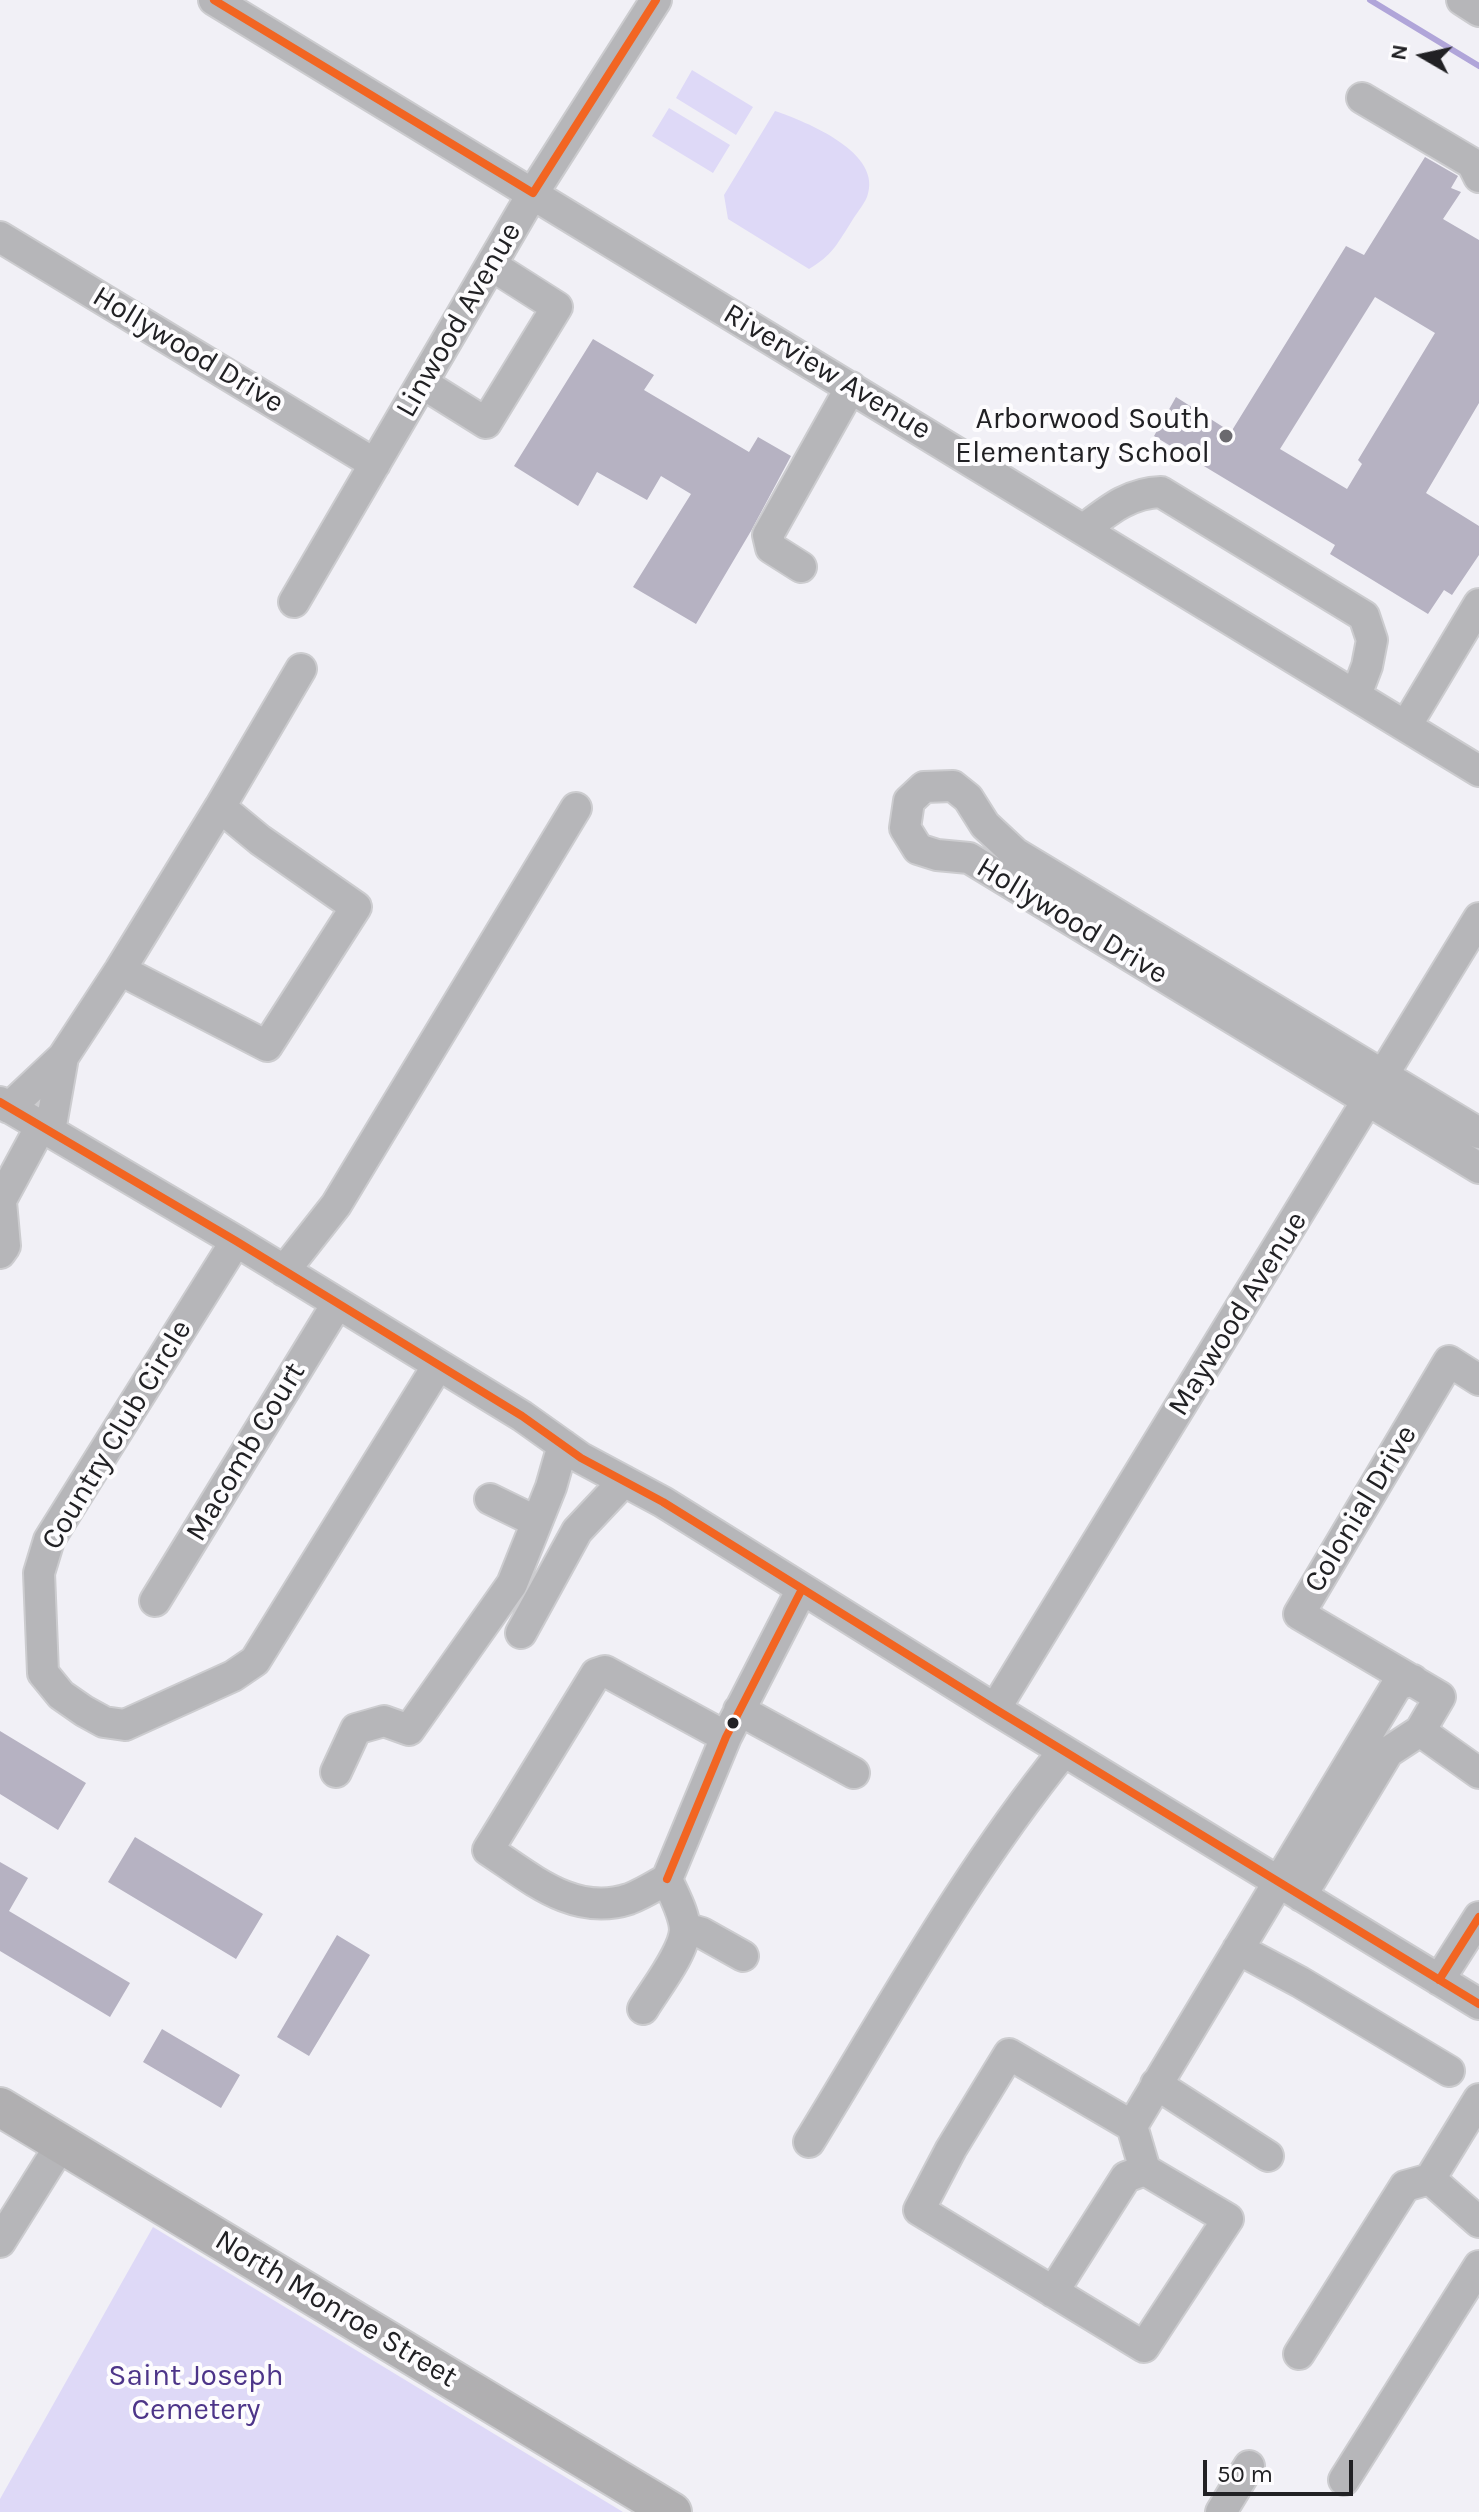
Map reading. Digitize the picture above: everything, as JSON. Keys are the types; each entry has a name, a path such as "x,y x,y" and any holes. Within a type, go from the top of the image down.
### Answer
{"main road":[{"name":"North Monroe Street","path":"0,2107 672,2512"}],"street":[{"name":"Riverview Avenue","path":"214,0 1479,771"},
{"name":"Linwood Avenue","path":"294,602 533,193 656,0"},
{"path":"1462,0 1479,11"},
{"path":"1362,98 1477,166"},
{"name":"Hollywood Drive","path":"0,237 375,464"},
{"path":"422,383 486,423 557,307 491,265"},
{"path":"801,567 771,548 768,535 851,387"},
{"path":"1084,529 1113,508 1142,493 1161,492 1364,616 1372,640 1367,666 1356,695"},
{"path":"1406,726 1479,604"},
{"path":"301,669 220,807 63,1057 4,1105 236,1241 437,1367 522,1416 563,1445 1479,2004"},
{"name":"Hollywood Drive","path":"1479,1133 1015,853 985,825 968,798 953,786 924,787 909,801 905,828 918,849 937,855 969,858 1479,1168"},
{"path":"120,970 267,1046 356,907 260,840 220,807"},
{"path":"284,1271 336,1205 576,808"},
{"name":"Maywood Avenue","path":"995,1709 1479,918"},
{"path":"0,1253 5,1246 0,1202 46,1129 63,1057"},
{"name":"Country Club Circle","path":"236,1241 49,1540 39,1573 43,1673 61,1695 84,1711 104,1722 125,1725 233,1676 255,1661 437,1367"},
{"name":"Macomb Court","path":"155,1601 337,1304"},
{"name":"Colonial Drive","path":"1289,1889 1388,1752 1420,1731 1440,1697 1299,1614 1449,1361 1479,1380"},
{"path":"336,1772 356,1729 384,1721 409,1730 512,1584 551,1487 563,1445"},
{"path":"521,1633 577,1531 624,1481"},
{"path":"490,1499 535,1521"},
{"path":"802,1589 732,1723 667,1879 629,1899 606,1904 582,1904 560,1896 488,1850 596,1674 605,1671 732,1723 854,1773"},
{"path":"1132,2126 1238,1949 1289,1889 1397,1685 1413,1680"},
{"path":"1420,1731 1479,1773"},
{"path":"809,2142 985,1854 1064,1751"},
{"path":"643,2009 682,1944 685,1928 667,1879"},
{"path":"1439,1980 1479,1917"},
{"path":"685,1928 702,1933 743,1956"},
{"path":"1238,1949 1300,1982 1449,2071"},
{"path":"1009,2054 1132,2126 1145,2170 1228,2219 1144,2347 919,2210 951,2149 1009,2054"},
{"path":"1156,2084 1268,2156"},
{"path":"1299,2354 1405,2186 1430,2179 1479,2099"},
{"path":"0,2242 62,2143"},
{"path":"1053,2292 1126,2177 1145,2170"},
{"path":"1430,2179 1479,2222"},
{"path":"1344,2480 1479,2266"},
{"path":"1221,2512 1249,2466"}],"green space":[{"path":"692,70 753,107 736,135 676,98"},
{"path":"669,108 730,145 713,173 652,136"},
{"path":"775,111 823,131 854,153 869,181 867,197 837,244 809,269 728,219 724,195"},
{"name":"Saint Joseph Cemetery","path":"153,2227 623,2512 0,2512 0,2499"}],"building":[{"path":"1425,157 1458,176 1451,188 1461,192 1443,219 1479,240 1479,403 1426,493 1479,526 1479,555 1452,595 1444,590 1428,614 1330,554 1335,545 1154,436 1176,397 1231,432 1346,246 1364,255","holes":["1375,297 1435,333 1358,460 1362,464 1347,489 1280,449"]},
{"path":"593,339 654,375 644,390 749,452 758,437 791,456 696,624 633,587 691,494 661,476 647,500 597,472 578,506 514,466"},
{"path":"0,1731 86,1783 58,1830 0,1794"},
{"path":"135,1837 263,1914 236,1959 108,1882"},
{"path":"0,1862 28,1878 9,1911 130,1983 110,2017 0,1951"},
{"path":"337,1935 370,1955 309,2056 277,2037"},
{"path":"162,2029 240,2075 221,2108 143,2062"}],"waterway":[{"path":"1370,0 1479,66"}],"transit line":[{"path":"214,0 533,193 656,0"},
{"path":"0,1102 236,1241 522,1416 581,1458 663,1502 1479,2004"},
{"path":"667,1879 726,1737 802,1589"},
{"path":"1439,1980 1479,1917"}],"place":[{"name":"Arborwood South Elementary School","path":"1226,436"}]}
